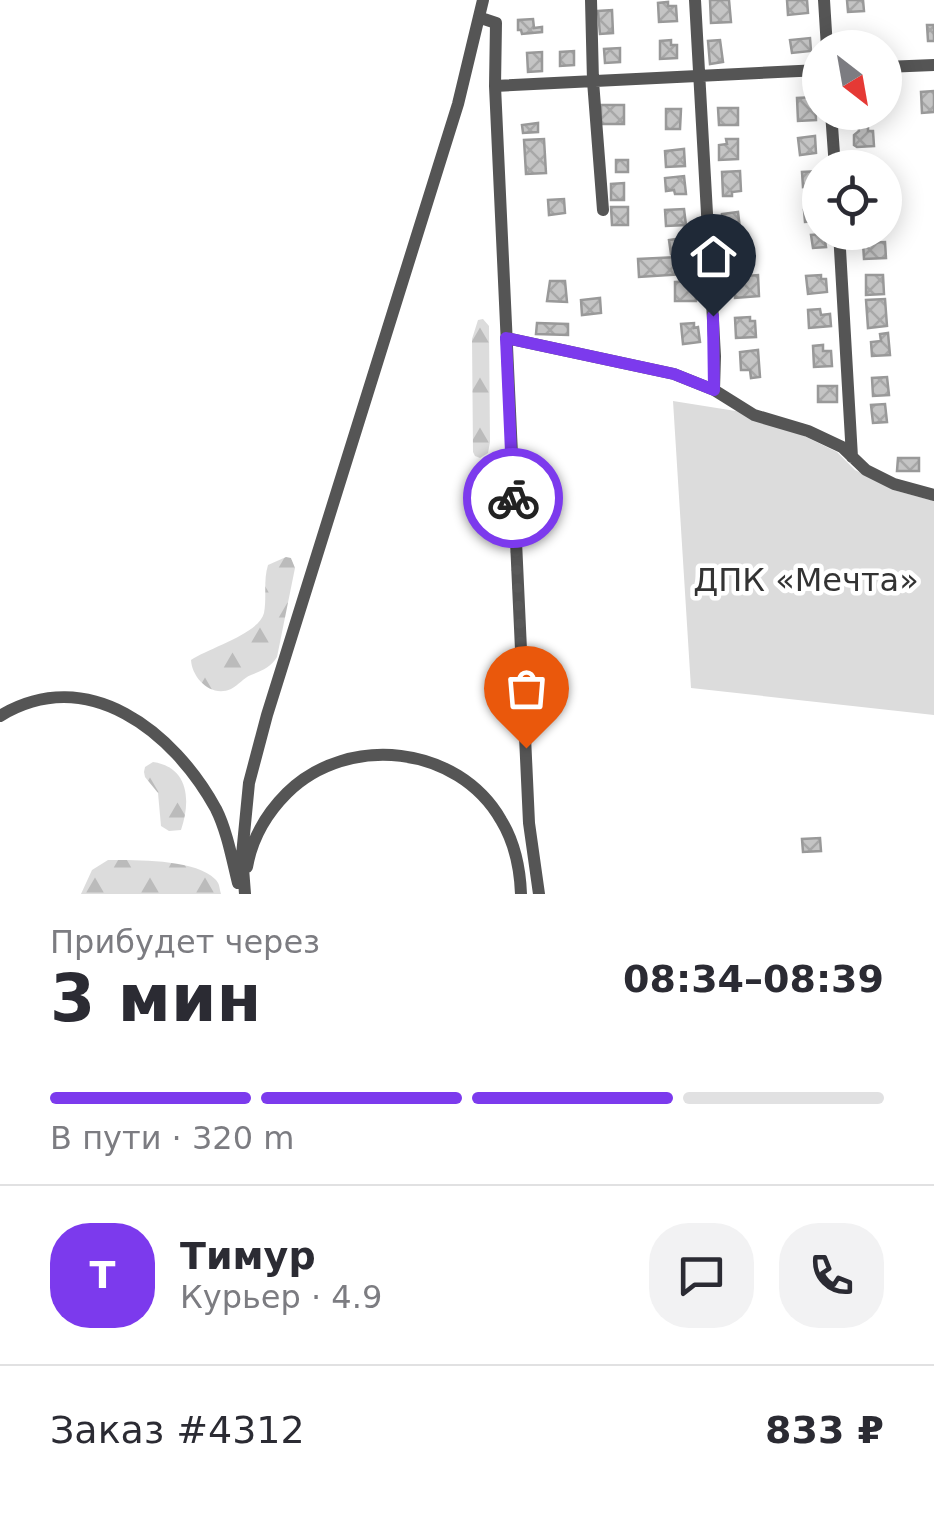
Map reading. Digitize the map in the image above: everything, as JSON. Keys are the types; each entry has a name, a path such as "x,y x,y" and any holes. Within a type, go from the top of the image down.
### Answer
{"street":[{"path":"243,894 242,855 249,783 267,715 458,104 484,0"},
{"path":"591,0 602,210"},
{"path":"694,0 714,390"},
{"path":"824,0 826,30"},
{"path":"481,18 496,23 495,86 529,823 539,894"},
{"path":"902,66 934,65"},
{"path":"495,86 802,71"},
{"path":"840,250 852,457"},
{"path":"506,338 674,374 714,390 754,415 808,431 842,447 866,470 894,484 934,494"},
{"path":"0,716 37,702 65,698 119,709 151,728 200,782 218,814 243,894"},
{"path":"243,894 249,856 276,805 296,784 321,769 348,758 376,754 434,763 459,776 482,795 513,844 521,894"}],"green space":[{"path":"483,319 489,326 490,442 488,453 480,458 473,452 472,339 478,320"},
{"name":"ДПК «Мечта»","path":"673,401 742,412 798,433 837,452 855,470 897,491 934,501 934,715 691,688"},
{"path":"291,558 295,568 277,657 231,689 210,689 199,679 191,660 260,621 268,565"},
{"path":"153,762 174,771 184,787 186,808 181,830 169,831 161,826 158,793 144,772"},
{"path":"108,860 164,862 194,868 215,879 221,894 81,894 92,870"}],"building":[{"path":"710,0 729,0 731,22 711,23"},
{"path":"787,0 807,0 808,13 788,15"},
{"path":"847,0 863,0 864,11 848,12"},
{"path":"668,2 668,6 676,6 677,21 659,22 658,3"},
{"path":"612,10 613,33 600,34 598,11"},
{"path":"533,19 534,28 542,27 542,32 522,34 518,30 518,20"},
{"path":"927,25 934,25 934,41 928,41"},
{"path":"802,39 802,52 792,53 790,40"},
{"path":"671,40 671,45 677,45 677,58 660,59 660,41"},
{"path":"720,40 723,62 710,64 708,41"},
{"path":"620,48 620,62 605,63 604,49"},
{"path":"574,51 574,65 560,66 560,52"},
{"path":"542,52 542,71 528,72 527,53"},
{"path":"934,91 934,112 922,113 921,92"},
{"path":"797,98 802,98 802,121 798,121"},
{"path":"601,105 624,105 624,124 601,124"},
{"path":"718,108 738,108 738,125 719,125"},
{"path":"666,109 681,109 680,129 666,129"},
{"path":"538,123 538,132 523,133 522,125"},
{"path":"873,131 874,146 854,145 854,135"},
{"path":"815,136 816,150 802,150 800,155 798,138"},
{"path":"544,139 546,173 526,174 524,140"},
{"path":"726,139 738,139 738,159 719,160 719,145 727,144"},
{"path":"684,149 685,166 666,167 665,151"},
{"path":"616,160 628,160 628,172 616,172"},
{"path":"740,171 741,191 723,196 722,172"},
{"path":"684,176 686,194 666,191 665,178"},
{"path":"624,183 624,200 611,200 611,184"},
{"path":"564,199 565,213 549,215 548,200"},
{"path":"611,207 628,207 628,225 612,225"},
{"path":"684,209 686,225 666,226 665,210"},
{"path":"738,212 740,229 723,231 722,214"},
{"path":"691,237 693,247 671,254 669,240"},
{"path":"863,250 886,250 886,258 864,259"},
{"path":"699,256 700,269 639,277 638,259"},
{"path":"758,275 759,296 735,298 734,277"},
{"path":"821,275 821,279 826,279 827,292 808,294 806,276"},
{"path":"866,275 883,275 884,294 866,295"},
{"path":"550,281 565,281 567,302 547,301"},
{"path":"695,281 696,301 675,301 675,282"},
{"path":"600,298 601,313 582,315 581,300"},
{"path":"885,299 887,326 868,328 866,300"},
{"path":"820,309 821,315 830,314 831,326 809,328 808,310"},
{"path":"750,317 750,321 755,321 756,337 736,338 735,318"},
{"path":"537,323 568,324 568,335 536,334"},
{"path":"694,323 700,342 683,344 681,324"},
{"path":"888,333 890,355 872,356 871,342 881,341 880,334"},
{"path":"823,345 823,351 831,351 832,366 814,367 813,346"},
{"path":"758,350 760,377 751,378 750,370 741,370 740,352"},
{"path":"887,377 889,395 873,396 872,378"},
{"path":"818,386 837,386 837,402 818,402"},
{"path":"885,404 887,422 873,423 871,405"},
{"path":"898,458 919,458 919,471 897,471"},
{"path":"820,838 821,851 803,852 802,839"}],"way so far":[{"path":"513,498 526,748"}],"route":[{"path":"513,498 506,338 674,374 714,390 713,316"}]}
